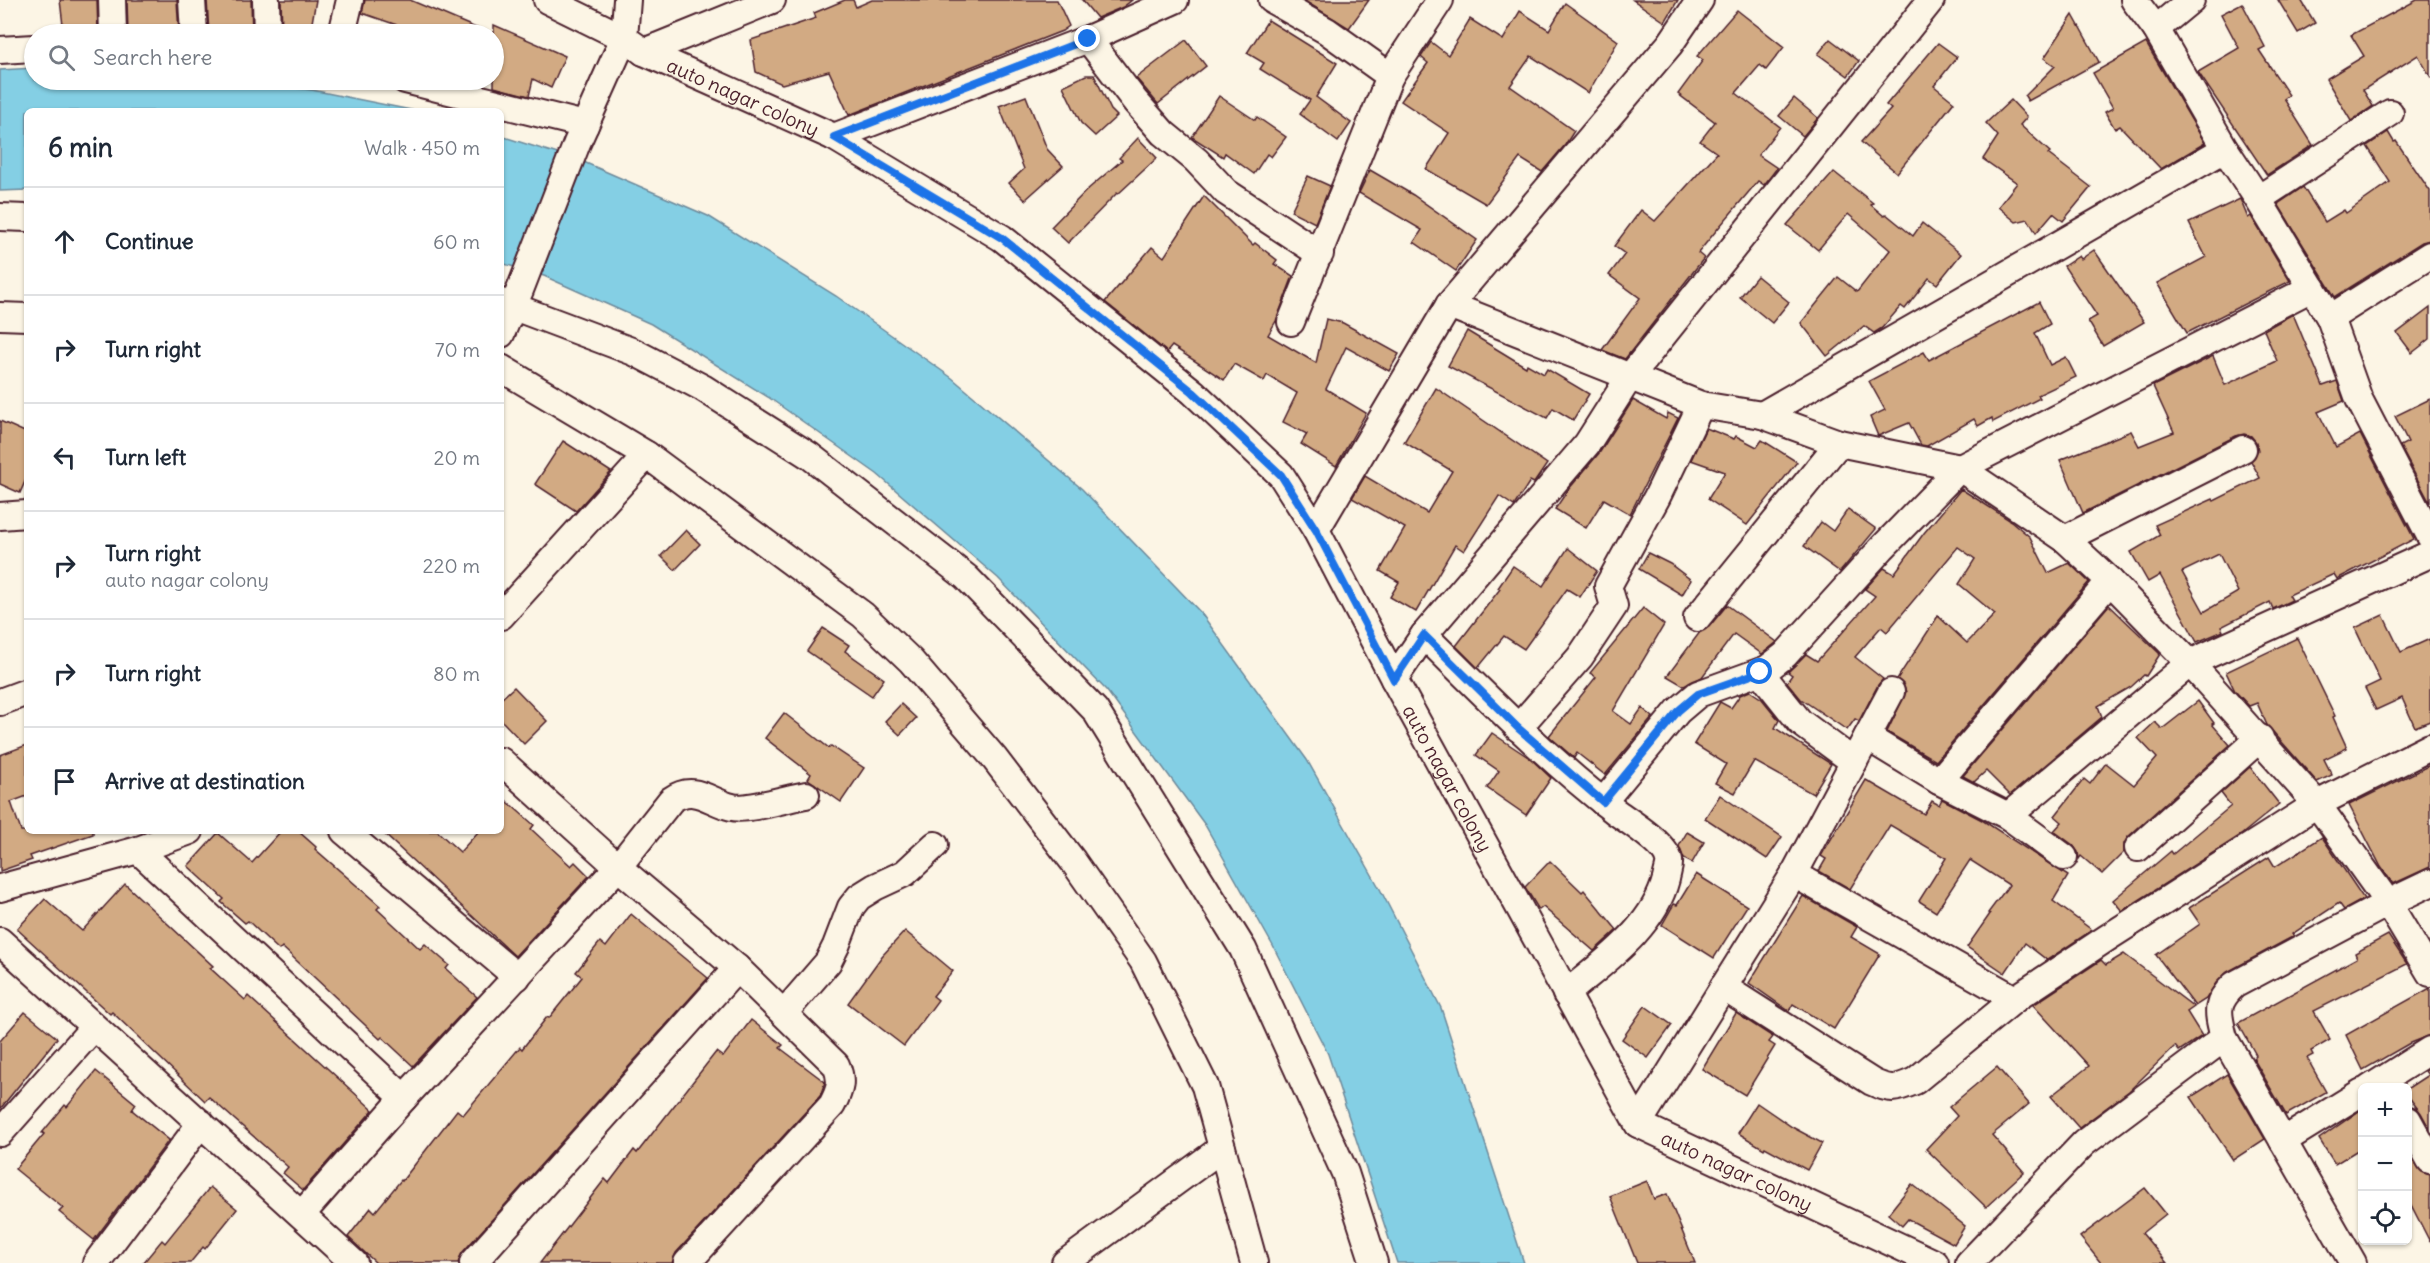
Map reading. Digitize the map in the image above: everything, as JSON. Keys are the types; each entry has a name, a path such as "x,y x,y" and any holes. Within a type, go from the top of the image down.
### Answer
{"street":[{"path":"112,0 113,24"},
{"path":"192,0 193,24"},
{"path":"266,0 267,24"},
{"path":"344,24 350,0"},
{"name":"auto nagar colony","path":"547,0 634,45 834,137 1002,238 1193,392 1281,475 1316,530 1394,680 1638,1124 1935,1263"},
{"path":"504,324 512,299 581,134 634,45 627,0"},
{"path":"634,45 772,0"},
{"path":"834,137 1088,39 1175,0"},
{"path":"1272,0 1327,31 1390,76"},
{"path":"1291,322 1390,76 1440,0"},
{"path":"1316,530 1449,305 1670,44 1700,0"},
{"path":"1394,680 1424,635 1587,444 1629,378 1931,0"},
{"path":"2134,0 2156,29 2225,149 2330,318 2359,399 2430,536"},
{"path":"2156,29 2191,0"},
{"path":"1088,39 1162,133 1196,160 1226,192 1320,254"},
{"path":"0,50 24,49"},
{"path":"438,90 496,108"},
{"path":"504,110 581,134"},
{"path":"2258,199 2390,113"},
{"path":"1762,415 2225,149"},
{"path":"0,217 24,218"},
{"path":"2330,318 2430,255"},
{"path":"1603,802 1678,711 1698,694 1767,669 1785,655 1882,548 1960,468 2312,288"},
{"path":"512,299 634,352 703,388 810,456 966,576 1095,710 1243,949 1345,1173 1374,1263"},
{"path":"1449,305 1701,405 1762,415 1839,443 1960,468 2065,538 2190,663 2318,804 2388,903 2430,973"},
{"path":"0,316 24,317"},
{"path":"504,370 647,455 863,615 911,661 994,758 1073,861 1143,961 1205,1086 1254,1263"},
{"path":"1518,728 1580,657 1614,606 1608,586 1658,497 1701,405"},
{"path":"1697,618 1839,443"},
{"path":"2065,538 2244,449"},
{"path":"504,613 647,455"},
{"path":"2008,816 2190,663 2430,554"},
{"path":"1939,781 2110,581"},
{"path":"1424,635 1518,728 1603,802 1662,847 1669,860 1662,894 1638,929 1606,961 1566,994"},
{"path":"1760,672 1800,722 1854,762"},
{"path":"1638,1124 1794,874 1892,692"},
{"path":"0,702 24,693"},
{"path":"1867,737 1939,781 2008,816 2064,857"},
{"path":"2138,848 2260,738"},
{"path":"1723,987 1886,1089 1899,1088 1915,1081 2015,999 2318,804 2430,747"},
{"path":"504,764 618,867 737,968 836,1065 842,1078 839,1092 832,1105 687,1263"},
{"path":"302,1214 404,1098 618,867 670,800 679,794 694,793 715,799 731,807 743,808 806,795"},
{"path":"0,888 138,850 182,834"},
{"path":"348,834 517,978"},
{"path":"784,1013 828,962 851,907 859,897 905,873 935,845"},
{"path":"138,850 404,1098"},
{"path":"1794,874 2015,999"},
{"path":"2353,1263 2224,1038 2218,1011 2223,996 2234,985 2430,883"},
{"path":"0,942 354,1263"},
{"path":"473,1263 737,968"},
{"path":"0,1133 94,1027"},
{"path":"1969,1263 2084,1143 2224,1038"},
{"path":"2382,1083 2430,1050"},
{"path":"2283,1141 2358,1097"},
{"path":"102,1261 201,1123"},
{"path":"2412,1127 2430,1160"},
{"path":"1065,1263 1222,1148"}],"water":[{"path":"24,69 24,90 312,90 401,108 24,108 24,190 0,191 0,70"},
{"path":"504,137 586,163 708,216 836,296 952,378 1082,489 1201,613 1307,760 1380,889 1441,1008 1524,1263 1397,1263 1328,1054 1273,946 1205,825 1107,691 998,578 877,474 768,397 651,324 544,276 504,264"}],"building":[{"path":"60,0 97,0 98,24 63,24"},
{"path":"127,0 177,0 178,24 128,24"},
{"path":"207,0 251,0 252,24 208,24"},
{"path":"281,0 316,0 312,24 282,24"},
{"path":"365,0 410,0 466,24 394,24 362,13"},
{"path":"845,0 853,0 856,7 872,0 1057,0 1069,26 1062,31 849,115 829,71 782,84 756,72 751,40 816,18 814,13"},
{"path":"1082,0 1132,0 1123,7 1097,18"},
{"path":"1303,0 1369,0 1349,28"},
{"path":"1633,0 1678,0 1665,22"},
{"path":"2278,0 2301,0 2315,23 2298,33"},
{"path":"2417,0 2430,0 2430,76 2418,55 2363,90 2373,106 2351,121 2326,79 2364,56 2351,35"},
{"path":"1565,3 1618,41 1588,93 1531,56 1510,86 1574,131 1565,145 1542,172 1520,158 1486,204 1426,169 1449,133 1401,101 1428,63 1421,57 1431,42 1448,55 1470,19 1503,40 1520,11 1549,30"},
{"path":"2242,3 2265,47 2259,50 2289,95 2284,99 2313,145 2267,175 2198,72 2239,48 2221,14"},
{"path":"1737,10 1784,47 1766,70 1760,65 1736,93 1780,127 1758,155 1777,168 1764,185 1758,181 1698,253 1704,258 1625,359 1602,350 1640,298 1609,275 1625,254 1614,246 1641,210 1655,221 1717,153 1700,141 1715,122 1678,94 1703,60 1697,56"},
{"path":"2073,15 2099,62 2028,101 2025,96 2055,66 2044,58"},
{"path":"1268,20 1337,63 1316,97 1351,123 1338,142 1300,114 1310,100 1260,69 1264,63 1247,53"},
{"path":"504,29 565,56 551,88 533,79 529,96 504,90"},
{"path":"1830,39 1859,61 1848,76 1818,54"},
{"path":"1186,40 1206,66 1158,104 1136,78"},
{"path":"1938,43 1957,57 1934,86 1954,102 1897,173 1861,142 1891,109 1886,105"},
{"path":"2146,43 2205,143 2161,169 2120,126 2115,129 2105,112 2113,108 2093,73"},
{"path":"1086,75 1094,75 1111,110 1117,116 1095,136 1081,123 1063,86"},
{"path":"1026,96 1047,149 1063,166 1025,200 1009,183 1024,169 999,106"},
{"path":"1219,96 1255,120 1257,117 1286,137 1271,157 1267,154 1254,174 1225,153 1223,157 1192,137"},
{"path":"1794,98 1818,118 1803,136 1779,116"},
{"path":"2011,100 2027,117 2020,125 2050,152 2048,154 2091,187 2063,221 2053,213 2036,233 2028,219 2016,222 1998,207 2017,183 1983,159 1998,136 1986,123"},
{"path":"2388,132 2430,191 2430,240 2422,242 2335,297 2278,204 2303,187 2325,222 2344,210 2346,213 2390,182 2367,146"},
{"path":"1138,138 1157,158 1117,193 1068,243 1051,227 1087,190 1122,160 1119,158"},
{"path":"1370,170 1413,195 1477,240 1456,271 1414,242 1422,230 1359,193"},
{"path":"1834,172 1873,203 1871,205 1884,216 1886,214 1913,236 1922,223 1961,254 1937,284 1929,278 1905,309 1901,306 1882,328 1874,333 1864,326 1827,356 1801,323 1838,277 1857,292 1890,250 1848,214 1818,250 1787,225"},
{"path":"1308,176 1330,186 1315,223 1291,211"},
{"path":"1204,196 1253,245 1255,243 1277,260 1274,264 1293,276 1276,321 1268,335 1316,363 1326,319 1343,323 1399,354 1389,371 1346,347 1326,389 1366,413 1336,466 1301,444 1307,434 1283,422 1297,393 1267,375 1264,381 1234,364 1224,380 1172,346 1167,352 1105,302 1152,247 1164,257"},
{"path":"2240,199 2248,218 2251,216 2290,281 2187,333 2157,283 2206,257 2189,223"},
{"path":"2094,250 2144,322 2103,346 2088,321 2097,316 2064,266 2079,256 2081,259"},
{"path":"1757,276 1789,302 1772,323 1740,297"},
{"path":"2039,302 2050,324 2035,333 2050,365 2066,357 2076,377 2038,395 2040,398 1993,422 1992,418 1978,426 1974,419 1927,446 1921,445 1909,423 1878,436 1870,417 1885,410 1869,381 1924,352 1929,360"},
{"path":"2430,308 2430,339 2412,353 2397,333"},
{"path":"2293,314 2323,386 2337,381 2344,401 2318,412 2336,447 2360,434 2414,539 2337,579 2334,574 2289,595 2292,600 2273,609 2270,602 2221,627 2223,631 2197,642 2160,575 2148,582 2131,552 2160,535 2155,525 2213,499 2214,501 2260,478 2251,461 2258,450 2256,442 2251,436 2244,434 2236,436 2083,513 2060,460 2131,431 2139,446 2174,432 2153,386 2213,356 2225,385 2277,361 2264,330","holes":["2219,554 2238,592 2204,612 2182,572"]},
{"path":"1467,331 1526,367 1527,364 1544,374 1547,369 1589,394 1573,420 1553,408 1547,418 1448,366"},
{"path":"1436,388 1547,464 1534,483 1530,481 1514,506 1499,496 1464,551 1455,545 1416,612 1390,597 1399,582 1380,571 1405,528 1352,498 1365,476 1427,513 1452,471 1404,442"},
{"path":"2430,399 2430,503 2400,446 2408,442 2395,416"},
{"path":"1633,400 1666,419 1668,413 1678,418 1630,514 1604,499 1586,528 1555,509 1600,452"},
{"path":"0,421 24,432 24,484 20,493 0,484"},
{"path":"1706,428 1734,439 1736,436 1757,447 1762,440 1797,462 1747,525 1708,499 1725,472 1691,460"},
{"path":"563,441 611,472 576,511 535,484"},
{"path":"1961,489 2011,521 2030,537 2048,573 2069,563 2089,582 1936,761 1887,732 1906,692 1903,684 1897,679 1938,616 1967,643 1995,614 1959,584 1975,559 1958,547 1887,632 1881,627 1855,657 1883,679 1859,721 1855,719 1847,730 1801,699 1787,682 1792,675 1788,672 1806,654 1817,661 1875,596 1865,589 1884,568 1894,574 1924,533"},
{"path":"1848,509 1876,529 1840,572 1804,546 1821,522 1833,531"},
{"path":"686,530 700,544 675,570 661,556"},
{"path":"1568,548 1597,571 1580,597 1567,589 1524,649 1504,636 1478,668 1456,646 1500,589 1498,588 1513,566 1543,586"},
{"path":"1648,553 1670,564 1691,580 1682,595 1639,569"},
{"path":"1727,605 1777,642 1762,654 1734,634 1702,677 1684,686 1667,676 1700,632 1709,627"},
{"path":"2109,605 2160,654 2146,676 2144,675 2131,687 2098,706 2102,717 2010,795 1986,771 1974,782 1963,776"},
{"path":"1643,608 1664,625 1613,711 1631,724 1642,708 1653,717 1605,775 1577,753 1574,758 1549,736 1596,677 1590,673"},
{"path":"2383,615 2401,652 2430,639 2430,721 2415,727 2402,698 2376,710 2365,688 2380,681 2355,628"},
{"path":"823,628 849,645 845,651 884,679 872,696 807,651"},
{"path":"2297,638 2335,716 2333,717 2347,748 2324,759 2332,775 2317,782 2267,725 2257,703 2249,706 2235,691 2226,672"},
{"path":"514,687 547,721 524,744 504,723 504,696"},
{"path":"1750,691 1762,699 1779,720 1775,728 1831,764 1813,794 1754,761 1735,793 1715,783 1726,764 1694,744 1720,702 1731,708 1740,695"},
{"path":"2198,701 2214,723 2212,724 2230,745 2128,837 2124,844 2124,852 2102,874 2081,856 2079,859 2078,852 2073,845 2054,831 2062,822 2055,816 2084,779 2090,784 2106,763 2134,785 2157,758 2138,738 2155,722 2162,729"},
{"path":"901,704 916,718 900,735 885,721"},
{"path":"784,713 829,748 831,746 864,768 841,802 808,779 811,774 765,738"},
{"path":"1492,733 1531,759 1551,778 1526,815 1487,788 1499,771 1476,755"},
{"path":"24,746 24,797 11,802 24,834 93,834 30,856 32,860 0,871 0,755"},
{"path":"2430,765 2430,867 2393,884 2381,867 2349,805"},
{"path":"2250,767 2279,804 2241,835 2122,911 2113,900 2171,851 2173,854 2231,806 2221,793"},
{"path":"1866,780 1924,814 1932,801 1939,805 1942,799 1982,820 2068,876 2053,901 2092,930 2047,960 2025,943 2005,973 1967,947 2009,885 1970,860 1936,912 1919,901 1946,858 1890,825 1850,889 1819,871 1826,859 1821,856"},
{"path":"1720,795 1782,837 1767,859 1705,818"},
{"path":"504,799 534,825 531,829 571,866 575,862 589,876 515,956 384,834 440,834 460,852 476,834 504,834"},
{"path":"1687,832 1704,842 1692,863 1684,859 1679,846"},
{"path":"217,834 252,863 278,834 301,834 316,847 315,849 380,906 377,909 420,949 425,944 449,965 446,969 477,997 413,1066 382,1037 380,1039 282,947 279,950 248,921 245,923 221,902 224,899 188,866"},
{"path":"2322,837 2364,899 2344,910 2339,903 2292,934 2294,936 2227,972 2216,983 2206,999 2195,1006 2156,955 2200,924 2189,908 2269,857 2275,867"},
{"path":"1550,861 1582,892 1584,890 1617,930 1594,951 1543,907 1539,910 1525,887"},
{"path":"1696,874 1747,906 1714,958 1662,925"},
{"path":"125,884 213,966 210,968 245,1000 248,996 373,1110 303,1190 283,1173 288,1167 209,1097 205,1101 112,1012 110,1014 17,929 45,899 82,931"},
{"path":"1803,896 1857,927 1851,937 1880,954 1834,1029 1793,1004 1789,1011 1749,983"},
{"path":"631,914 708,978 462,1253 458,1263 376,1263 348,1237 371,1208 375,1212 402,1181 457,1110 463,1115 520,1047 522,1049 582,977 576,972 600,942 606,947"},
{"path":"905,931 953,971 933,996 938,1000 904,1046 848,1003 882,956"},
{"path":"2388,935 2407,964 2314,1011 2330,1040 2311,1051 2313,1055 2307,1058 2326,1092 2286,1115 2253,1058 2256,1055 2238,1023 2357,958 2355,953"},
{"path":"2124,954 2194,1007 2187,1012 2202,1036 2179,1051 2175,1046 2129,1091 2079,1128 2051,1096 2089,1066 2033,1005 2101,960 2106,965"},
{"path":"2430,988 2430,1035 2410,1043 2363,1070 2346,1035"},
{"path":"1645,1006 1672,1025 1648,1058 1622,1039"},
{"path":"25,1012 57,1038 0,1109 0,1041"},
{"path":"1736,1013 1773,1037 1769,1042 1775,1046 1745,1095 1702,1069"},
{"path":"751,1020 783,1045 780,1048 825,1082 820,1096 676,1253 672,1263 540,1263 605,1179 609,1183 634,1150 637,1153 716,1052 723,1057"},
{"path":"1997,1067 2029,1104 1992,1135 2024,1172 1986,1207 1926,1149 1957,1116 1949,1107"},
{"path":"2430,1068 2430,1129 2412,1101 2412,1085 2428,1075 2425,1071"},
{"path":"96,1071 136,1104 132,1110 169,1140 94,1240 59,1212 63,1208 15,1169 65,1105 67,1107"},
{"path":"2227,1074 2265,1139 2233,1160 2191,1097"},
{"path":"1757,1103 1792,1127 1822,1143 1807,1170 1765,1147 1764,1149 1738,1133"},
{"path":"2358,1112 2358,1150 2335,1164 2319,1139"},
{"path":"2412,1158 2422,1172 2430,1175 2430,1242 2412,1207"},
{"path":"1647,1181 1654,1199 1667,1194 1695,1263 1637,1263 1610,1196"},
{"path":"1912,1184 1965,1226 1954,1244 1908,1219 1902,1226 1888,1214"},
{"path":"210,1187 237,1209 205,1249 203,1247 190,1263 143,1263 162,1240 165,1243"},
{"path":"2145,1188 2166,1214 2142,1233 2167,1263 2101,1263 2080,1237"}],"route":[{"path":"1088,39 834,137 1002,238 1193,392 1281,475 1316,530 1394,680 1424,635 1518,728 1603,802 1678,711 1698,694 1760,672"}]}
